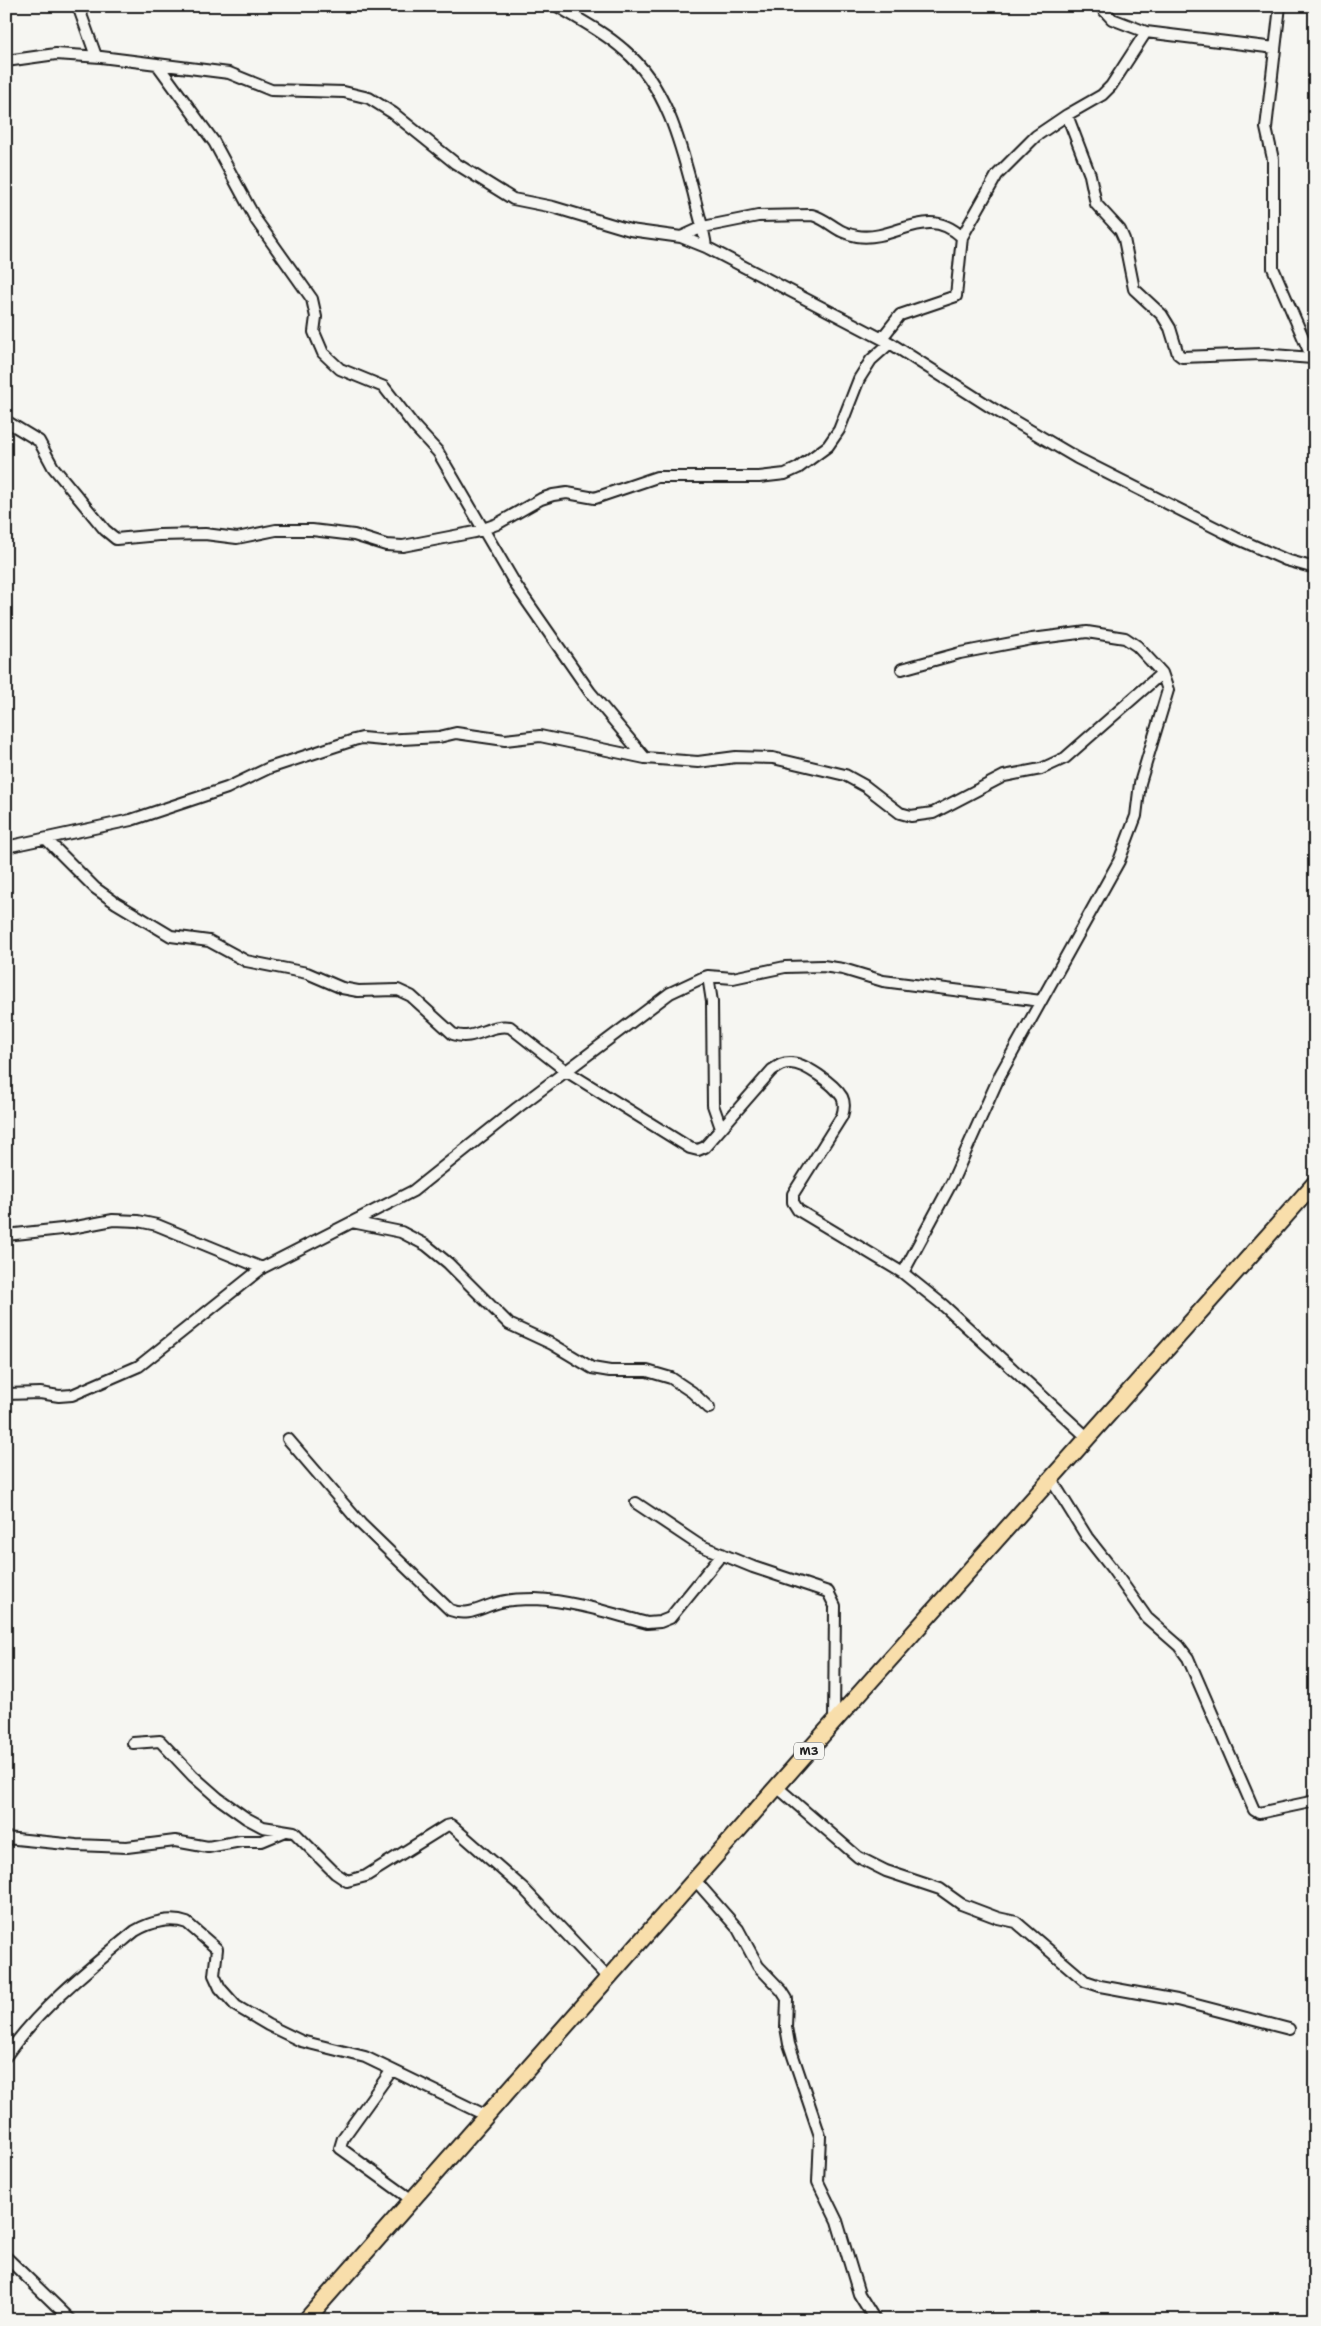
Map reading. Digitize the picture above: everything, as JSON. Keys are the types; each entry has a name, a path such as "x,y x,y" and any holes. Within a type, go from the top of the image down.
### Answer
{"main road":[{"name":"M3","path":"306,2320 834,1722 1315,1184"}],"street":[{"path":"78,6 96,56"},
{"path":"557,6 598,30 626,50 650,78 665,104 686,166 703,227 706,247"},
{"path":"1100,6 1112,19 1146,32 1275,48"},
{"path":"1067,115 1090,175 1096,204 1120,230 1124,239 1134,289 1162,315 1170,328 1178,354 1182,357 1262,354 1313,359 1273,268 1272,159 1266,128 1280,6"},
{"path":"6,421 39,441 53,467 105,530 116,539 159,535 206,534 237,538 276,530 312,530 354,535 386,545 424,544 483,530 541,499 567,492 595,498 657,477 759,477 784,474 798,468 828,446 839,430 858,379 886,340 900,315 956,296 962,237 997,175 1036,136 1067,115 1096,100 1111,86 1146,32"},
{"path":"6,61 56,54 96,56 229,73 272,90 344,92 368,98 392,113 455,163 513,200 553,207 630,230 681,237 706,247 886,340 992,408 1077,458 1236,538 1286,560 1315,568"},
{"path":"157,64 214,142 256,220 312,299 316,317 314,332 323,353 340,369 376,382 390,393 414,427 438,452 517,587 598,703 645,758"},
{"path":"681,237 703,227 758,216 812,215 819,217 838,231 858,236 876,236 906,227 938,222 950,226 962,237"},
{"path":"902,668 1032,639 1087,632 1125,638 1137,646 1162,673 1168,690 1140,783 1136,816 1119,861 1000,1075 952,1182 903,1273"},
{"path":"6,847 130,820 228,788 269,768 362,738 383,740 456,733 505,740 540,736 645,758 698,762 736,757 774,758 845,775 865,786 900,813 911,816 933,813 1004,776 1041,769 1065,758 1162,673"},
{"path":"46,839 95,888 171,936 209,941 246,961 307,973 342,988 358,991 398,990 405,992 453,1034 459,1036 472,1036 501,1025 510,1027 566,1071 690,1148 698,1150 705,1147 772,1070 781,1064 792,1062 819,1075 842,1097 844,1107 842,1116 793,1194 793,1202 798,1210 903,1273 943,1305 1088,1438"},
{"path":"6,1394 40,1393 59,1396 72,1395 139,1366 262,1268 413,1191 566,1071 670,993 708,976 747,977 785,967 823,966 843,969 883,981 1041,1001"},
{"path":"708,976 712,1002 713,1105 721,1128"},
{"path":"6,1235 71,1228 113,1220 138,1221 157,1225 200,1244 225,1251 262,1268"},
{"path":"352,1222 401,1232 426,1245 448,1263 509,1324 552,1344 592,1368 610,1371 647,1371 671,1378 692,1392 709,1408"},
{"path":"288,1439 362,1524 450,1610 460,1614 470,1614 499,1602 534,1599 569,1603 647,1623 660,1622 670,1618 722,1554"},
{"path":"1051,1479 1091,1544 1113,1570 1147,1618 1179,1646 1188,1658 1254,1810 1259,1812 1315,1801"},
{"path":"636,1503 699,1545 783,1577 822,1589 832,1597 835,1606 836,1631 834,1722"},
{"path":"133,1743 160,1741 193,1776 218,1798 246,1818 263,1827 294,1832 342,1879 351,1881 366,1876 446,1826 451,1825 523,1888 609,1978"},
{"path":"777,1787 858,1857 886,1872 940,1889 961,1904 998,1918 1016,1922 1085,1980 1100,1986 1177,2000 1289,2029"},
{"path":"6,1838 76,1845 126,1847 175,1841 208,1847 241,1841 262,1841 286,1831"},
{"path":"695,1880 738,1928 745,1940 749,1954 787,1999 786,2027 789,2044 820,2136 818,2182 837,2221 858,2294 875,2320"},
{"path":"6,2056 16,2042 54,2002 135,1931 147,1924 181,1921 195,1929 217,1949 214,1975 220,1988 236,2006 268,2025 301,2041 365,2057 486,2116"},
{"path":"392,2070 343,2138 340,2148 412,2200"},
{"path":"6,2258 70,2320"}]}
